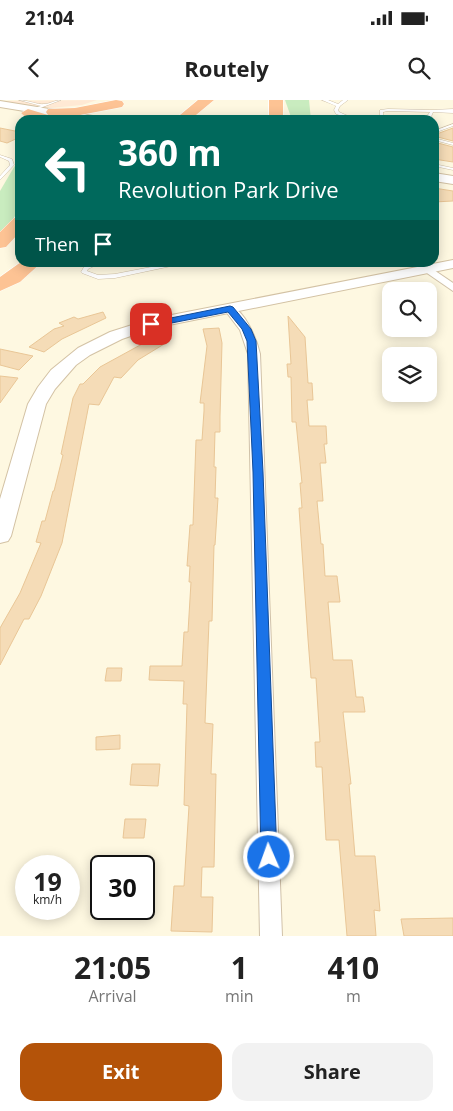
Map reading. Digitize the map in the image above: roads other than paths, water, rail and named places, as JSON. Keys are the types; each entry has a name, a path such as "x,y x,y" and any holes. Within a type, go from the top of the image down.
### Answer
{"highway":[{"path":"187,115 207,100"},
{"path":"276,100 276,115"},
{"path":"47,106 78,112 122,102"},
{"path":"86,115 122,102"},
{"path":"208,115 221,105"},
{"path":"0,244 15,228"},
{"path":"0,255 15,244"},
{"path":"0,277 15,265"},
{"path":"0,285 26,267"}],"street":[{"path":"0,104 47,106 66,115"},
{"path":"0,108 47,106 66,115"},
{"path":"439,178 453,180"},
{"path":"439,267 453,264"},
{"path":"0,536 36,404 43,390 57,372 86,350 123,333 151,324 438,267"},
{"path":"428,269 453,288"},
{"path":"230,309 246,329 252,341 254,354 271,936"}],"lane":[{"path":"20,100 47,106"},
{"path":"324,100 338,105"},
{"path":"343,115 336,110 338,105 346,100"},
{"path":"382,115 381,111 384,110 453,111"},
{"path":"430,115 432,110"},
{"path":"439,130 453,125"},
{"path":"439,140 453,144"},
{"path":"0,156 11,160 12,165 0,179"},
{"path":"439,167 453,169"},
{"path":"88,267 84,272 98,277 116,276 162,267"}]}
